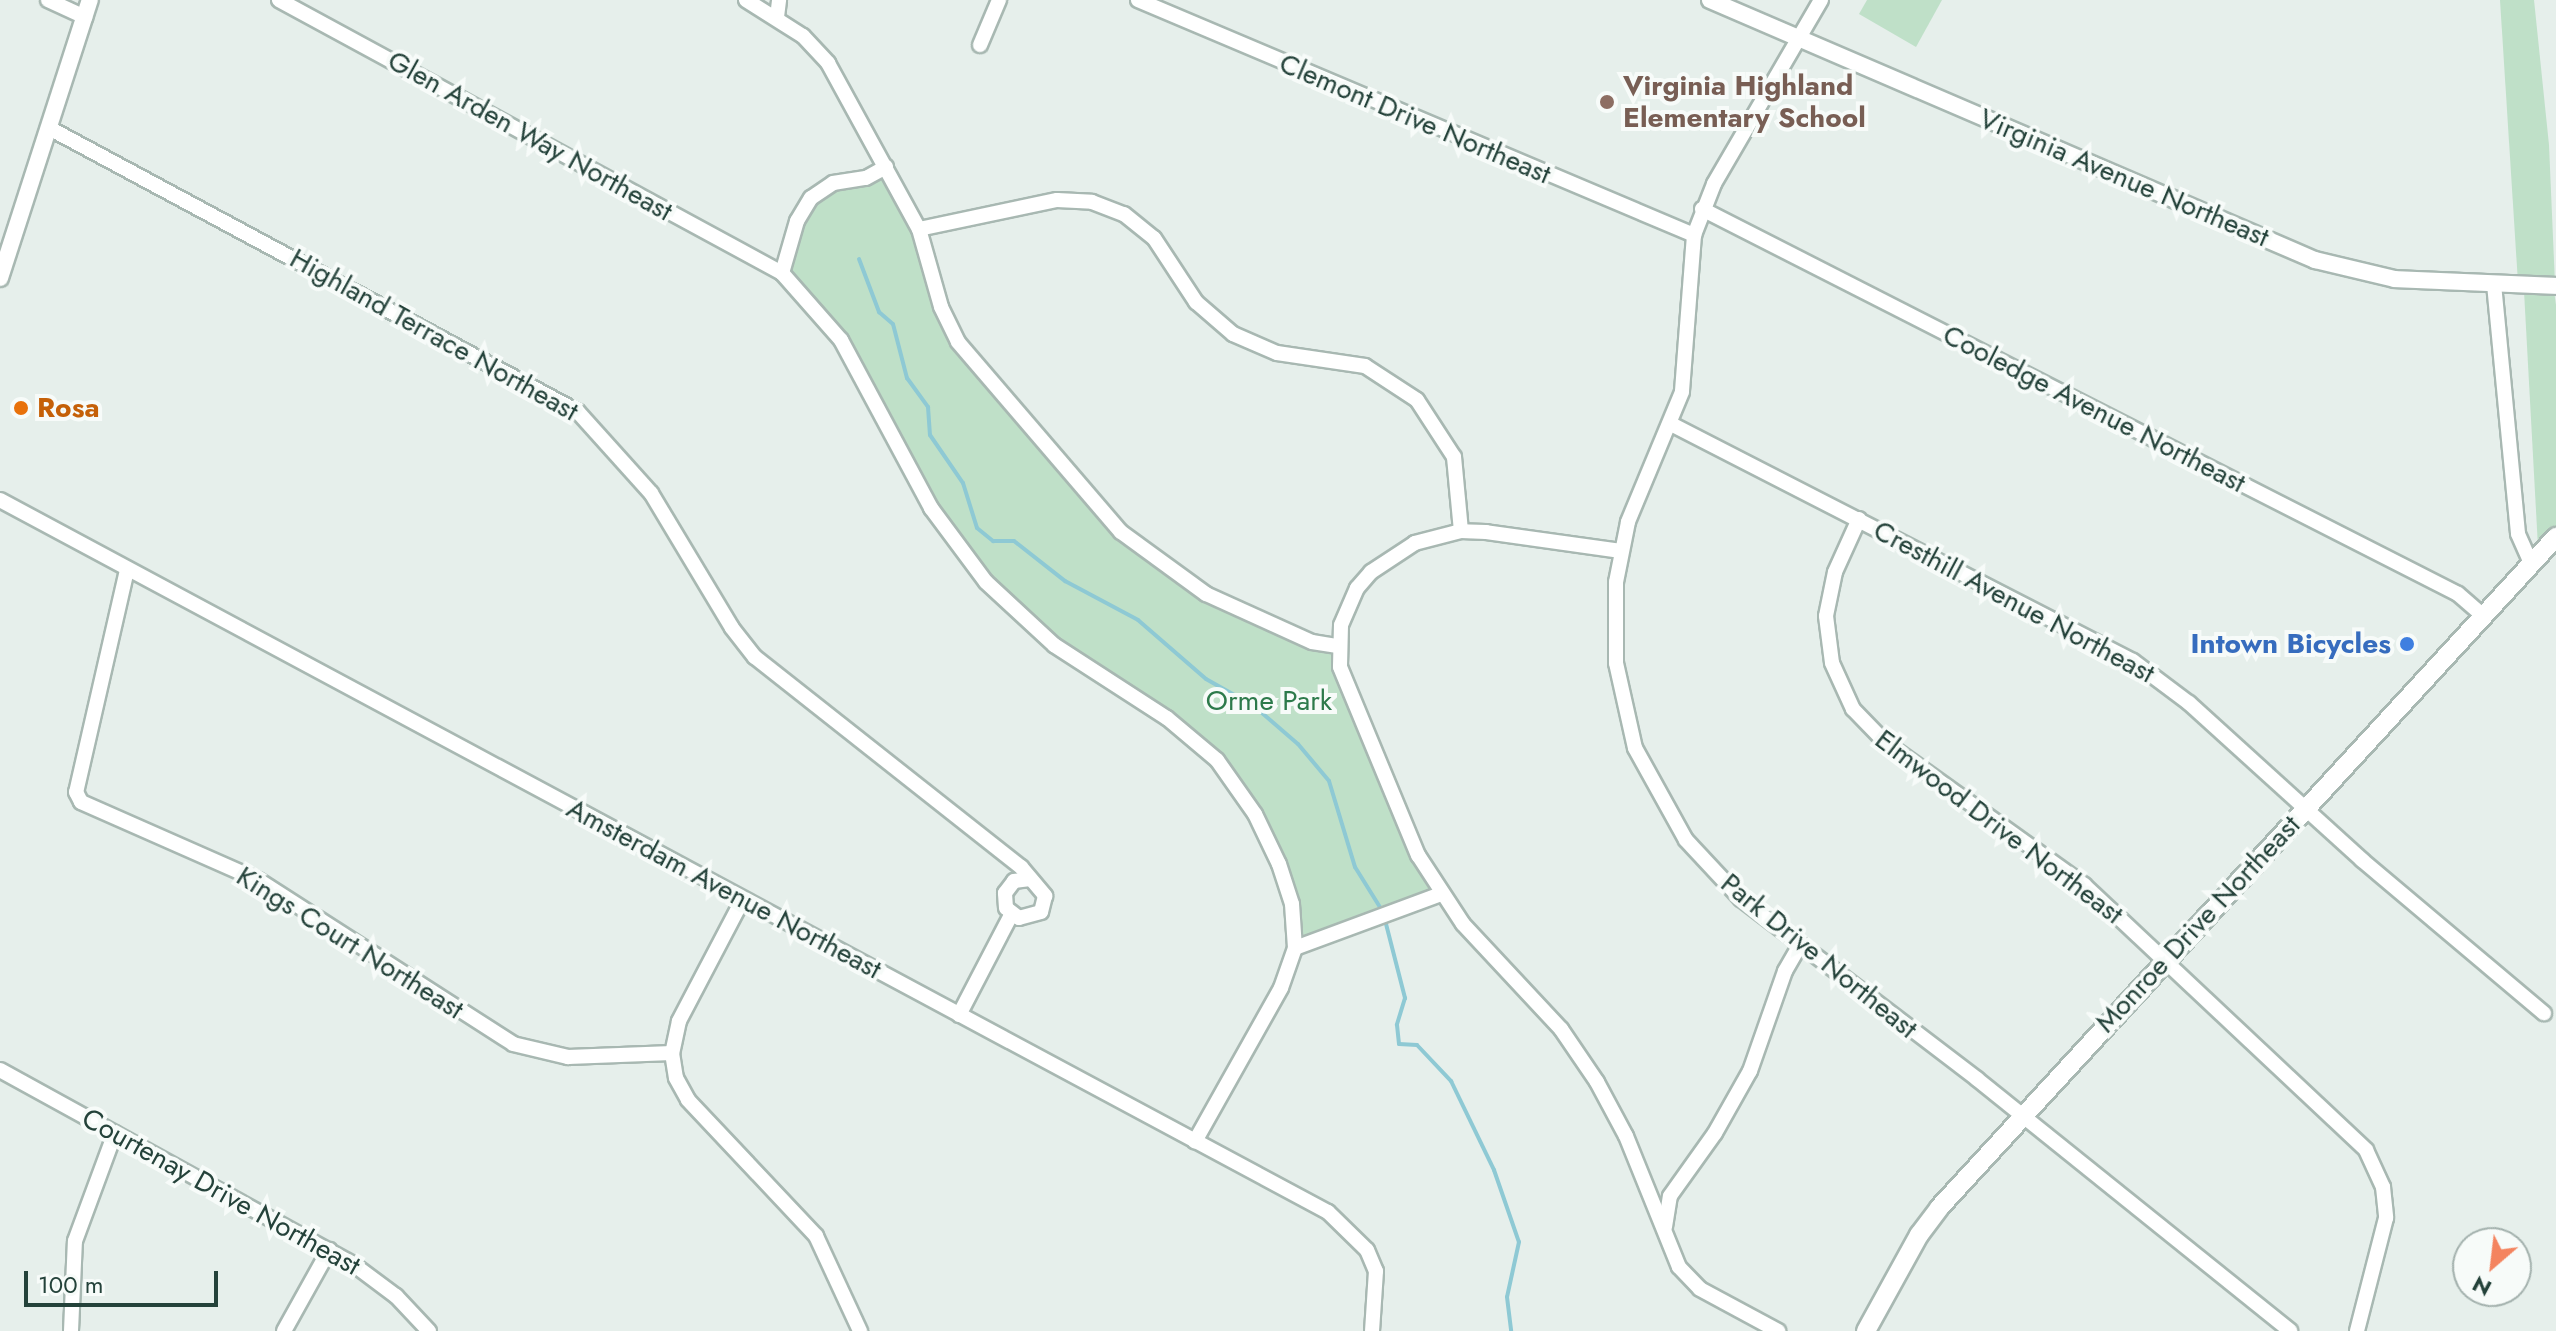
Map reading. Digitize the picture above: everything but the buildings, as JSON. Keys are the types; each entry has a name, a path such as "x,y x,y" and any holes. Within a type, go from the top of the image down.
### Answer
{"main road":[{"name":"Monroe Drive Northeast","path":"1866,1331 1919,1235 2023,1115 2556,537"}],"street":[{"path":"48,0 85,17"},
{"path":"0,278 6,243 49,128 90,0"},
{"name":"Glen Arden Way Northeast","path":"279,0 782,273"},
{"path":"746,0 777,17 828,63 919,229 941,307 958,342 1121,532 1160,566 1206,594 1312,642 1338,646"},
{"path":"777,17 779,0"},
{"path":"980,45 999,0"},
{"name":"Clemont Drive Northeast","path":"1138,0 1694,235"},
{"name":"Virginia Avenue Northeast","path":"1710,0 2315,260 2395,279 2556,286"},
{"name":"Park Drive Northeast","path":"1821,0 1702,209 1694,235 1688,358 1671,424 1638,492 1621,551 1614,607 1616,663 1626,718 1647,776 1705,864 1800,945 2023,1115 2290,1331"},
{"name":"Highland Terrace Northeast","path":"49,128 578,412 651,493 732,628 755,657 1021,867 1045,896 1041,912 1027,919 1011,915"},
{"path":"886,167 866,178 833,183 811,198 797,221 782,273 841,340 931,508 986,582 1054,645 1188,734 1233,779 1279,864 1292,904 1295,948 1281,988 1195,1141"},
{"path":"919,229 1057,200 1092,202 1124,214 1154,238 1196,302 1233,334 1277,353 1365,366 1417,400 1454,457 1461,531"},
{"name":"Cooledge Avenue Northeast","path":"1702,209 2458,594 2482,615"},
{"path":"2494,284 2518,534 2531,563"},
{"name":"Cresthill Avenue Northeast","path":"1671,424 2133,661 2189,703 2544,1013"},
{"name":"Amsterdam Avenue Northeast","path":"0,500 1195,1141 1349,1228 1376,1271 1372,1331"},
{"name":"Elmwood Drive Northeast","path":"1859,519 1835,572 1826,616 1832,663 1853,709 1886,743 2084,885 2353,1134 2377,1170 2386,1202 2384,1237 2357,1331"},
{"path":"1621,551 1461,531 1415,543 1371,572 1348,604 1338,646 1347,689 1418,855 1441,894 1561,1029 1597,1082 1626,1136 1679,1267 1700,1289 1778,1331"},
{"name":"Kings Court Northeast","path":"127,570 76,792 81,802 258,880 513,1044 568,1057 672,1053"},
{"path":"959,1015 1011,915 1005,893 1014,881 1030,879"},
{"path":"1295,948 1362,928 1441,894"},
{"path":"743,899 679,1021 672,1053 688,1100 816,1236 860,1331"},
{"path":"1665,1235 1670,1196 1715,1133 1750,1071 1785,971 1800,945"},
{"name":"Courtenay Drive Northeast","path":"0,1070 329,1250 376,1279 429,1331"},
{"path":"71,1331 75,1241 115,1133"},
{"path":"284,1331 329,1250"}],"green space":[{"path":"1867,0 1942,0 1916,47 1859,14"},
{"path":"2500,0 2534,0 2549,145 2555,284 2518,283"},
{"name":"Orme Park","path":"894,169 938,313 1142,546 1228,603 1328,639 1441,891 1298,946 1290,876 1243,781 1155,707 1020,613 937,510 842,328 790,273 796,233 825,187"},
{"path":"2524,291 2554,291 2556,305 2556,527 2538,547"}],"waterway":[{"path":"859,259 879,312 893,324 907,378 928,407 930,435 963,483 977,528 993,541 1014,541 1065,581 1138,620 1206,679 1254,706 1298,744 1329,781 1355,867 1383,912"},
{"path":"1385,920 1405,998 1397,1025 1399,1044 1417,1045 1451,1081 1494,1170 1519,1242 1507,1297 1511,1331"}],"place":[{"name":"Virginia Highland Elementary School","path":"1607,102"},
{"name":"Rosa","path":"21,408"},
{"name":"Intown Bicycles","path":"2407,644"}]}
